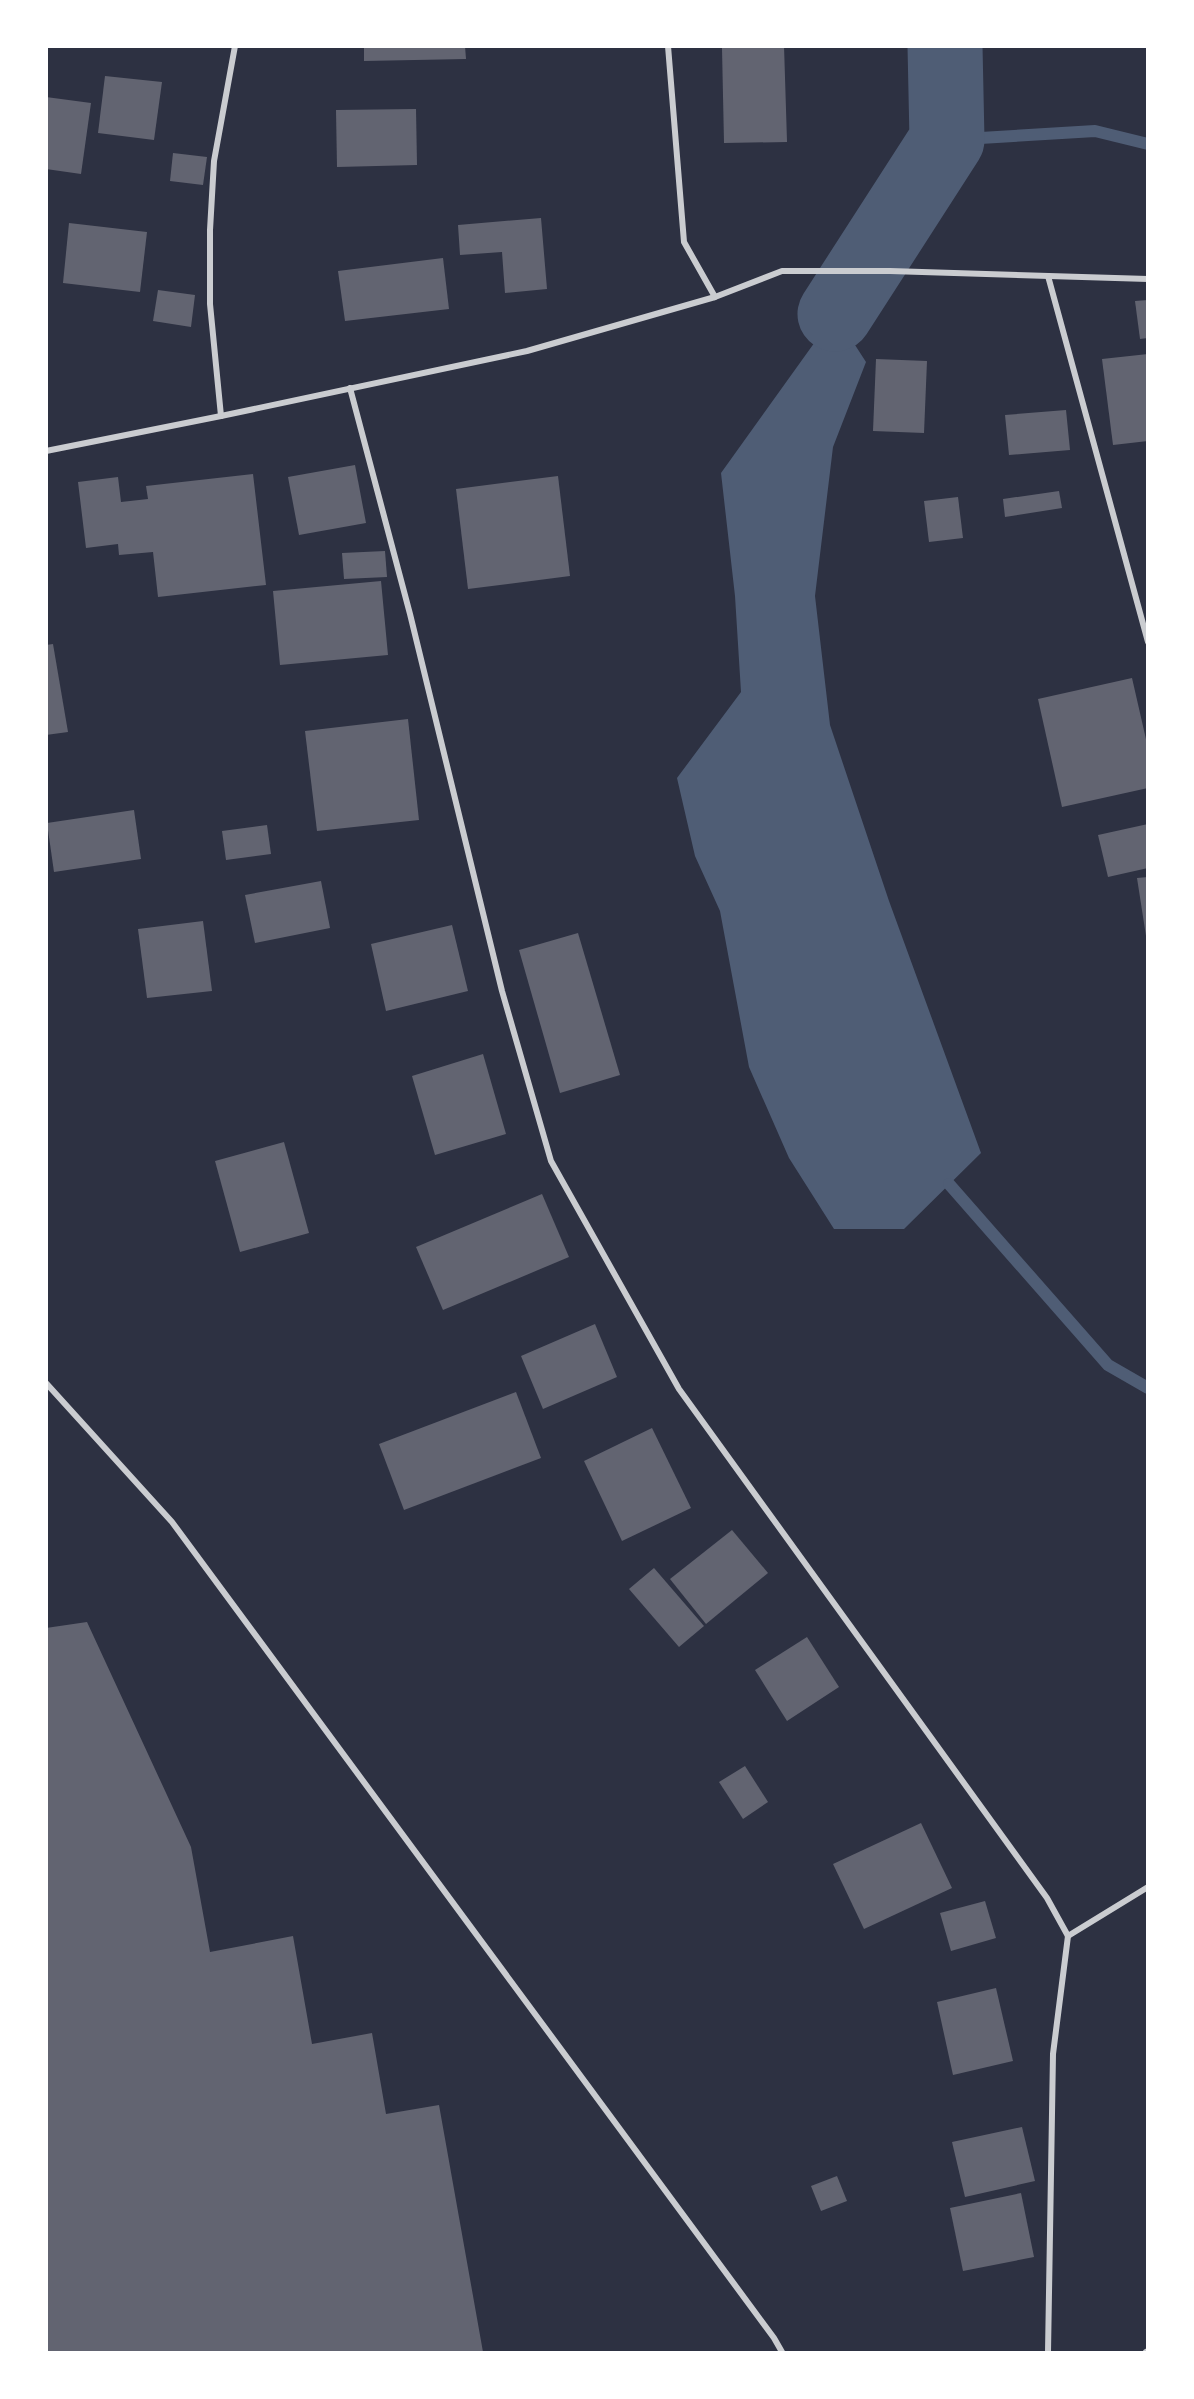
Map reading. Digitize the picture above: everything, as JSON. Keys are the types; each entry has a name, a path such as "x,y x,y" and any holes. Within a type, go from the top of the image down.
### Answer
{"street":[{"path":"221,416 210,304 210,230 214,161 236,46"},
{"path":"668,46 684,242 715,297"},
{"path":"46,451 527,351 715,297 782,271 890,271 1148,279"},
{"path":"1048,276 1148,642"},
{"path":"350,388 410,614 502,991 551,1161 679,1389 1047,1898 1068,1936 1053,2054 1048,2352"},
{"path":"46,1383 172,1522 760,2319 782,2352"},
{"path":"1068,1936 1148,1887"}],"water":[{"path":"835,314 866,362 833,447 815,596 830,725 889,901 981,1153 904,1229 834,1229 789,1158 749,1067 720,911 695,856 677,778 741,692 735,596 721,473"}],"building":[{"path":"364,46 465,46 466,59 364,61"},
{"path":"784,46 787,142 724,143 722,48"},
{"path":"105,76 162,82 154,140 98,133"},
{"path":"46,97 91,103 81,174 46,169"},
{"path":"416,109 417,165 337,167 336,110"},
{"path":"173,153 207,157 203,185 170,181"},
{"path":"541,218 547,289 505,293 502,252 460,255 458,225"},
{"path":"69,223 147,232 140,292 63,283"},
{"path":"443,258 449,309 345,321 338,271"},
{"path":"158,290 195,295 191,327 153,321"},
{"path":"1148,300 1148,338 1140,339 1135,301"},
{"path":"1148,354 1148,441 1113,445 1102,359"},
{"path":"876,359 927,361 924,433 873,431"},
{"path":"1066,410 1070,450 1009,455 1005,415"},
{"path":"355,465 366,523 299,535 288,477"},
{"path":"253,474 266,585 158,597 153,552 119,555 118,544 86,548 78,482 118,477 121,502 148,499 146,486"},
{"path":"558,476 570,576 468,589 456,489"},
{"path":"1059,491 1062,508 1005,517 1003,499"},
{"path":"958,497 963,538 929,542 924,501"},
{"path":"385,551 387,577 344,579 342,553"},
{"path":"381,581 388,655 280,665 273,591"},
{"path":"53,644 68,732 46,735 46,645"},
{"path":"1132,678 1148,748 1148,788 1062,807 1038,699"},
{"path":"408,719 419,820 317,831 305,731"},
{"path":"134,810 141,859 54,872 47,823"},
{"path":"1148,824 1148,868 1108,877 1098,835"},
{"path":"267,825 271,854 226,860 222,831"},
{"path":"1148,877 1148,936 1146,936 1137,878"},
{"path":"321,881 330,928 255,943 245,895"},
{"path":"203,921 212,991 147,998 138,929"},
{"path":"452,925 468,991 386,1011 371,944"},
{"path":"578,933 620,1075 560,1093 519,950"},
{"path":"483,1054 506,1134 435,1155 412,1076"},
{"path":"284,1142 309,1233 240,1252 215,1161"},
{"path":"542,1194 569,1257 443,1310 416,1247"},
{"path":"595,1324 617,1377 543,1409 521,1356"},
{"path":"516,1392 541,1458 404,1510 379,1444"},
{"path":"652,1428 691,1508 622,1541 584,1461"},
{"path":"732,1530 768,1573 706,1624 670,1579"},
{"path":"654,1568 704,1626 679,1647 629,1589"},
{"path":"87,1622 191,1847 210,1952 293,1936 312,2044 372,2033 386,2114 439,2105 483,2352 46,2352 46,1628"},
{"path":"807,1637 839,1687 787,1721 755,1670"},
{"path":"745,1766 768,1802 743,1819 719,1782"},
{"path":"921,1823 952,1888 864,1929 833,1864"},
{"path":"985,1901 996,1938 951,1951 940,1913"},
{"path":"996,1988 1013,2061 953,2075 937,2002"},
{"path":"1022,2127 1035,2181 965,2197 952,2142"},
{"path":"837,2176 847,2201 821,2211 811,2186"},
{"path":"1021,2193 1034,2257 963,2271 950,2208"}],"waterway":[{"path":"835,314 947,140 945,46"},
{"path":"947,140 1095,131 1148,144"},
{"path":"949,1184 1108,1365 1148,1388"}]}
